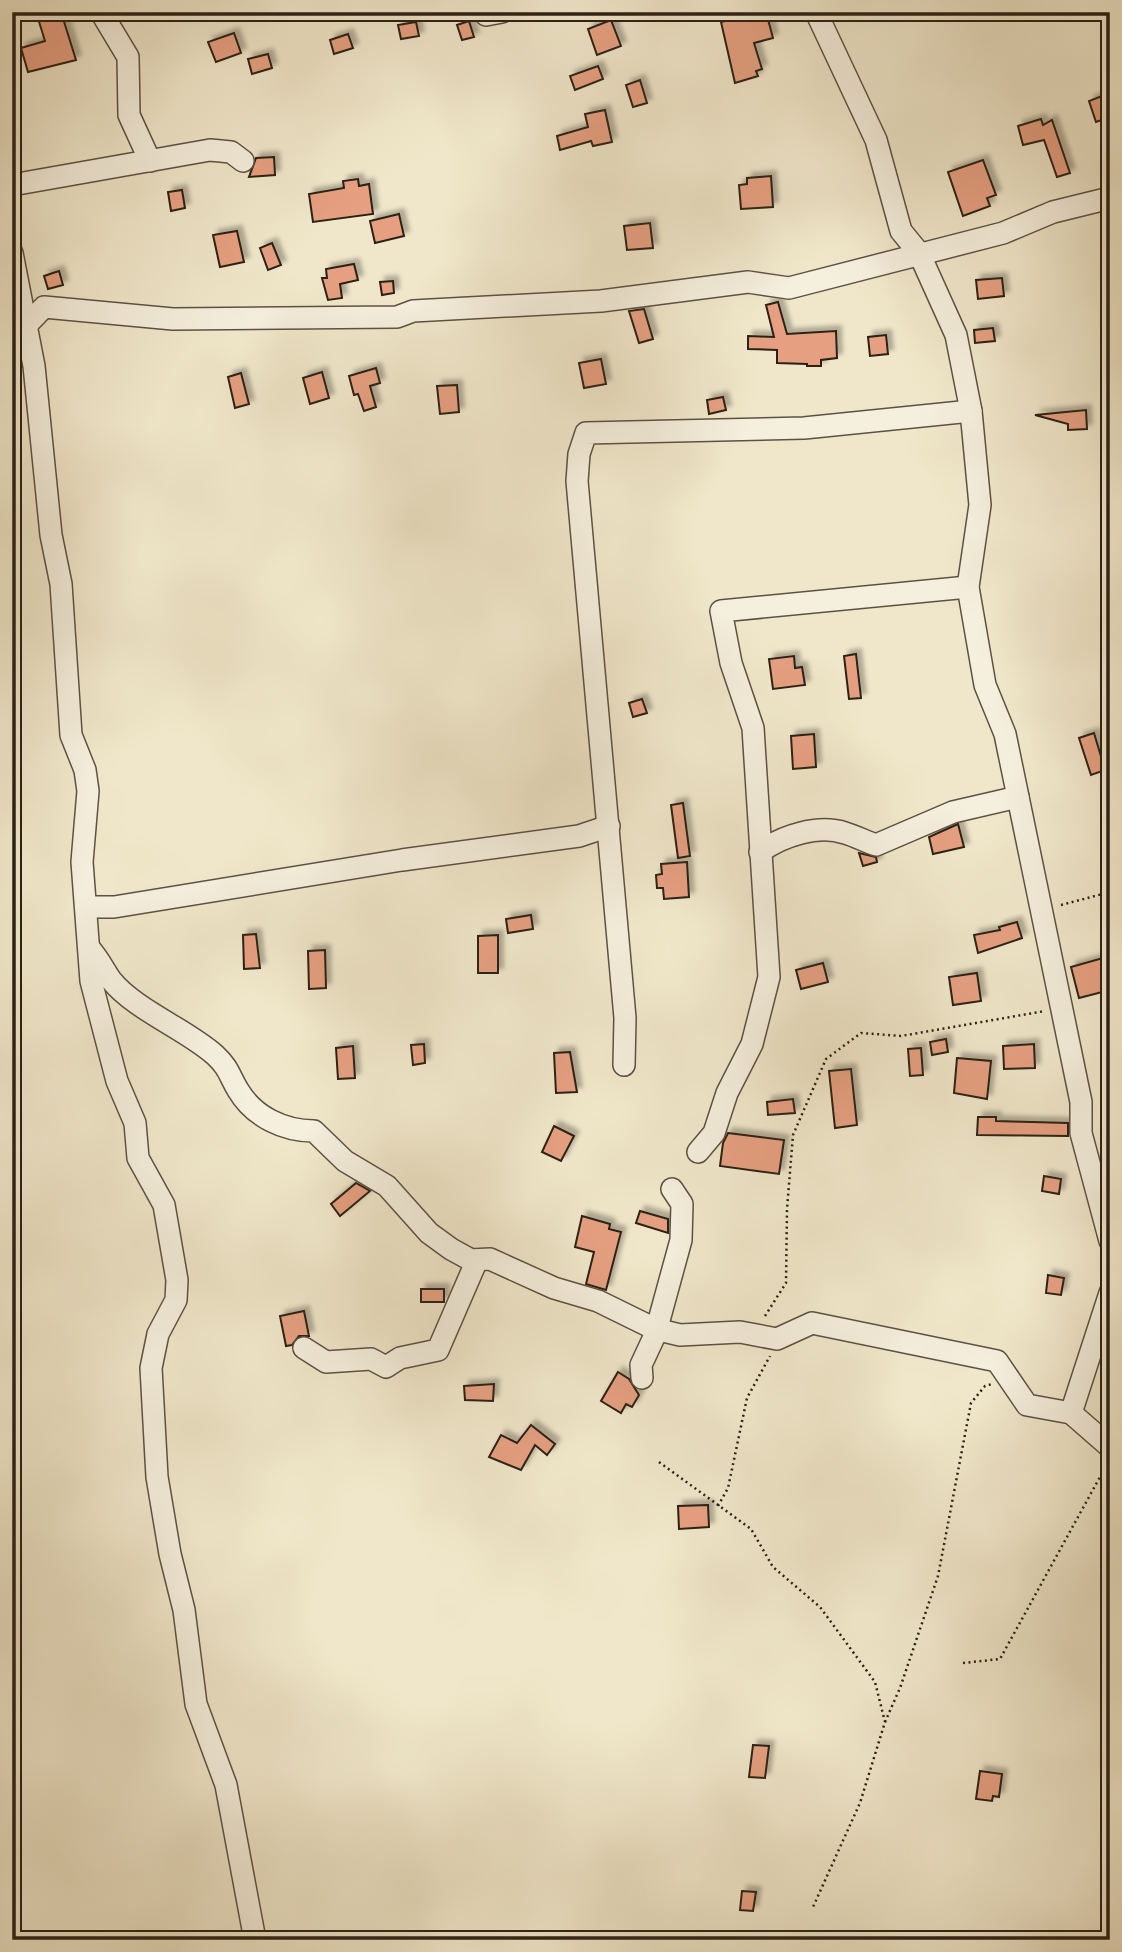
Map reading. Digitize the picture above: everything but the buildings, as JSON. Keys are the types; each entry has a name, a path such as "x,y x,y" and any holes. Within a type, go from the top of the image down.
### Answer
{"street":[{"path":"101,12 128,57 129,115 150,161"},
{"path":"485,12 486,15 502,12"},
{"path":"816,12 876,140 901,231 919,253 956,335 971,411 980,505 968,587 978,631 985,685 1005,734 1081,1102 1081,1133 1110,1241"},
{"path":"12,185 210,150 231,152 243,161"},
{"path":"12,340 44,307 173,319 397,317 413,311 601,301 748,282 789,288 1003,233 1053,212 1110,198"},
{"path":"12,253 27,325 51,535 61,584 71,735 85,770 88,791 82,862 95,1004 123,1101 135,1123 138,1158 164,1205 171,1238 176,1300 158,1334 151,1368 156,1477 170,1554 184,1610 196,1704 226,1785 255,1940"},
{"path":"624,1065 625,1017 577,481 579,453 586,433 804,428 971,411"},
{"path":"698,1152 715,1133 727,1093 752,1044 769,977 753,727 731,663 721,611 968,587"},
{"path":"760,852 776,841 821,831 843,832 876,845 953,812 1018,797"},
{"path":"86,907 114,907 381,866 402,860 579,835 609,826"},
{"path":"90,950 111,980 213,1053 232,1072 238,1091 261,1115 289,1131 314,1131 345,1161 387,1186 440,1242 471,1260 490,1259 554,1288 598,1301 655,1329 680,1335 740,1332 776,1339 813,1323 997,1361 1027,1405 1071,1413 1110,1447"},
{"path":"642,1378 641,1365 655,1329 681,1240 682,1204 672,1189"},
{"path":"304,1348 326,1362 371,1359 386,1367 400,1358 438,1350 477,1260"},
{"path":"1071,1413 1110,1293"}],"path":[{"path":"1041,912 1110,892"},
{"path":"718,1506 729,1489 747,1398 770,1359 767,1337 761,1322 786,1283 787,1209 793,1135 826,1059 861,1033 901,1036 1060,1008"},
{"path":"813,1907 860,1803 885,1722 900,1688 938,1576 971,1403 985,1386 1010,1380"},
{"path":"962,1664 1000,1659 1110,1460"},
{"path":"659,1462 751,1529 774,1567 820,1607 875,1682 885,1722"}]}
